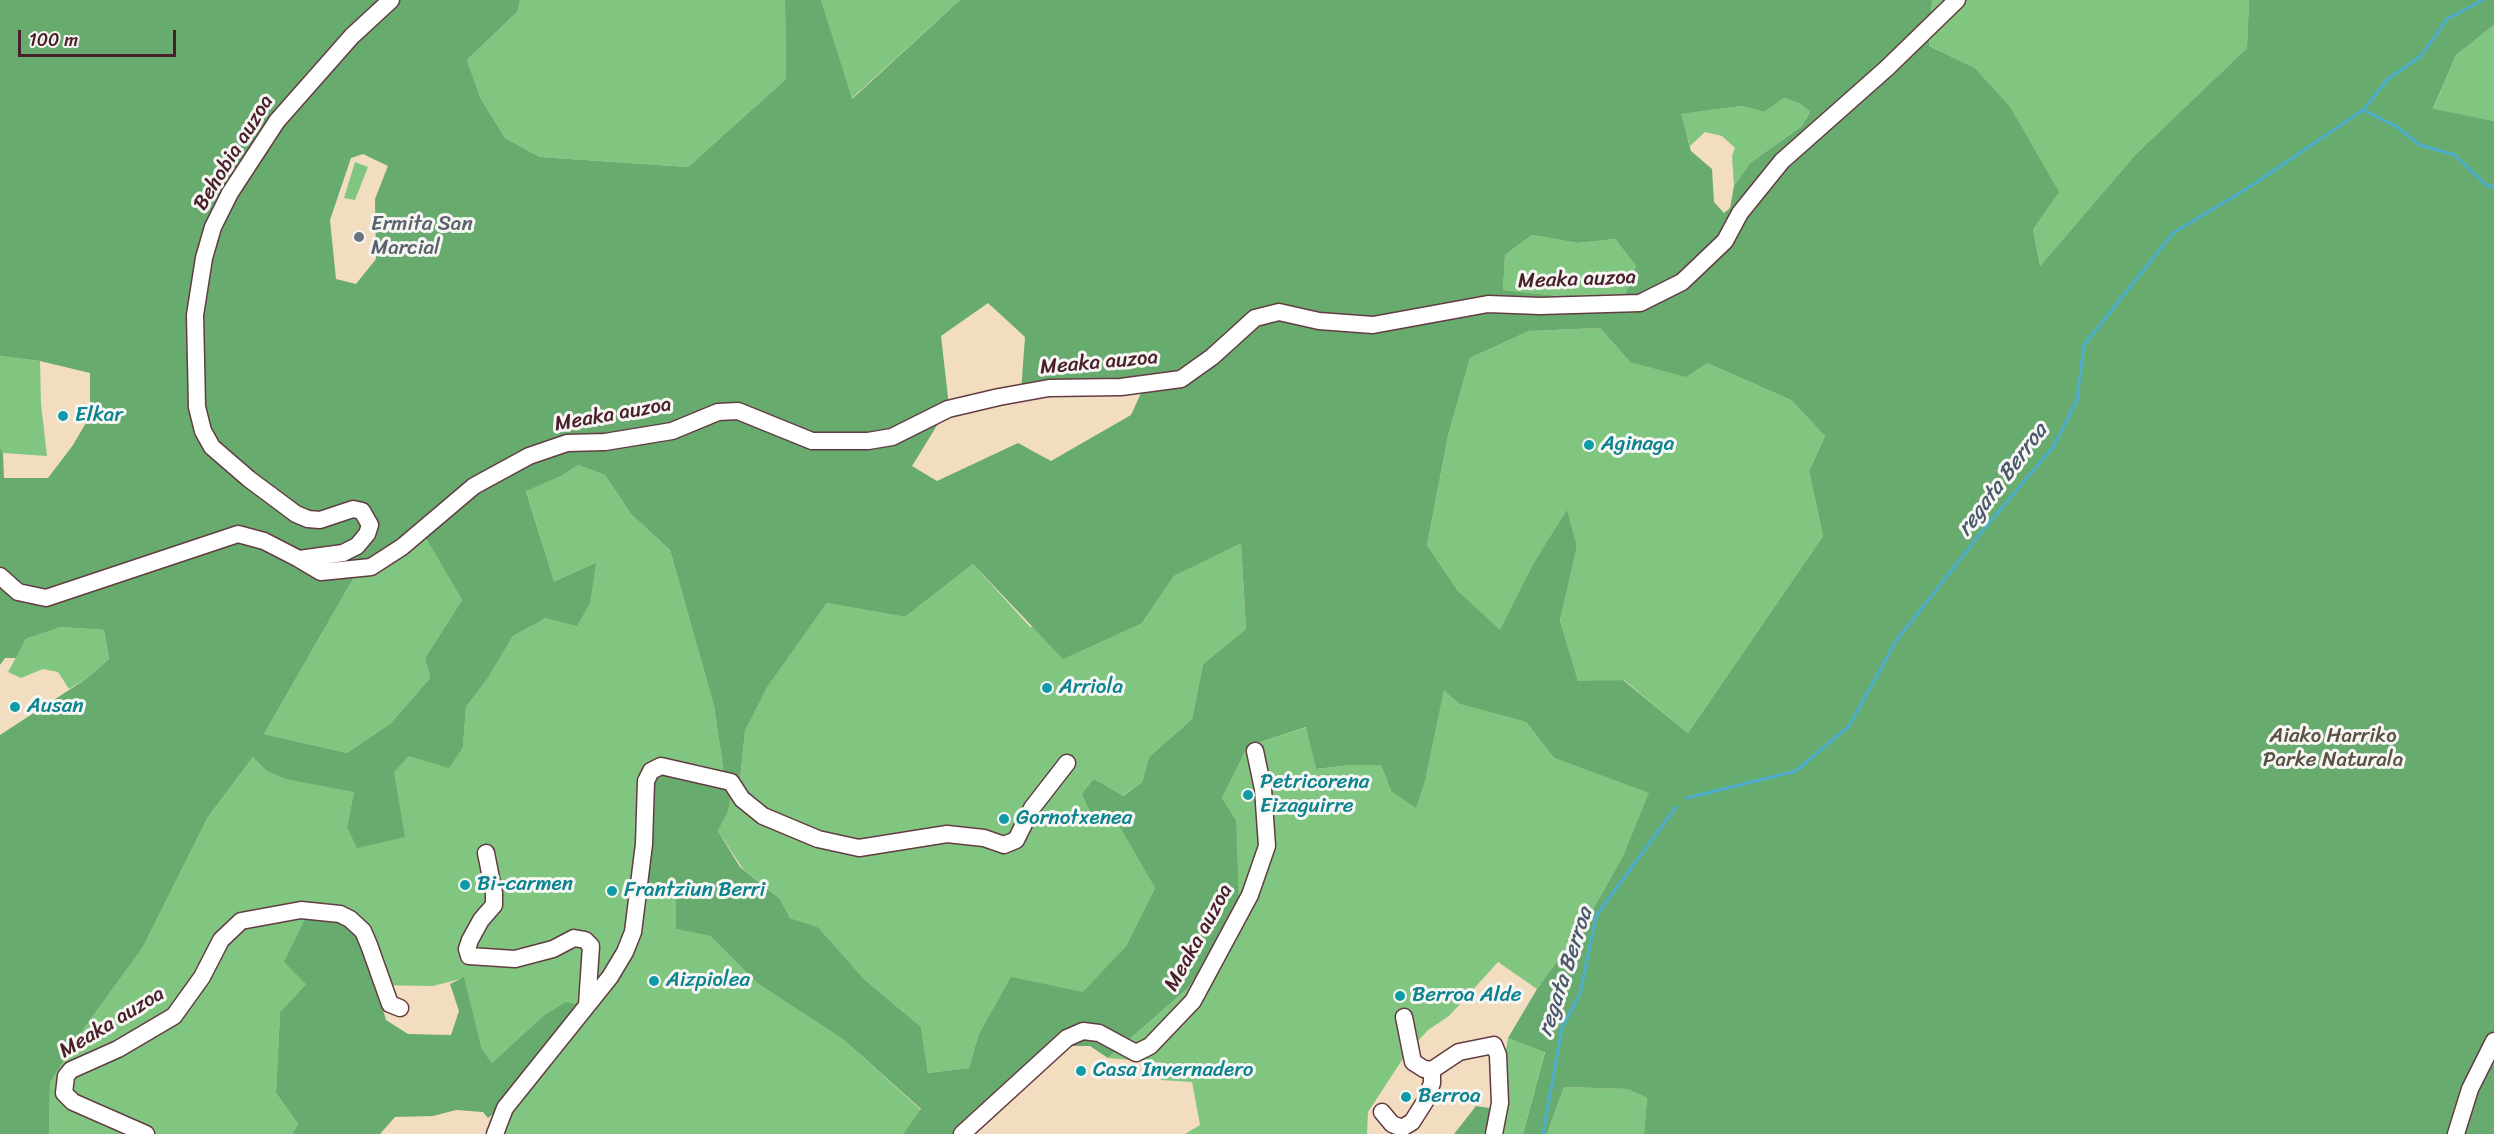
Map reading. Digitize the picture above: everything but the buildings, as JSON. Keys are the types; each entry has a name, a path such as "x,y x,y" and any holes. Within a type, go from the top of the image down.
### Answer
{"street":[{"name":"Behobia auzoa","path":"299,559 333,556 357,546 370,525 368,516 362,511 353,509 320,520 308,519 296,514 249,479 213,447 203,431 197,407 197,289 213,227 231,193 277,121 352,36 391,0"},
{"name":"Meaka auzoa","path":"299,559 321,572 371,567 402,547 474,486 530,456 567,442 605,442 672,431 718,412 738,411 812,441 868,441 892,437 948,409 999,398 1049,388 1121,387 1182,378 1212,357 1255,318 1279,312 1319,321 1373,325 1488,304 1540,306 1640,303 1682,282 1725,241 1740,213 1782,161 1887,68 1958,0"},
{"path":"0,576 18,592 45,598 238,534 264,541 299,559"},
{"name":"Meaka auzoa","path":"962,1134 1067,1038 1083,1031 1099,1033 1136,1053 1150,1046 1192,1001 1250,895 1267,846 1263,789 1255,751"},
{"path":"495,1134 504,1108 587,1005 625,952 633,932 644,844 646,781 651,771 661,766 730,782 742,799 763,816 819,839 859,848 947,834 984,838 1004,844 1016,840 1032,808 1067,763"},
{"path":"486,853 494,893 494,905 481,920 470,940 467,949 469,956 515,959 553,950 574,938 585,940 591,946 587,1005"},
{"name":"Meaka auzoa","path":"146,1134 73,1102 64,1093 66,1076 71,1070 118,1049 174,1016 202,977 221,940 241,921 301,909 340,914 350,919 363,931 390,1004 400,1008"},
{"path":"1404,1017 1413,1062 1424,1069 1432,1070 1459,1052 1494,1045 1498,1055 1500,1103 1494,1134"},
{"path":"2456,1134 2470,1089 2494,1041"},
{"path":"1382,1112 1392,1124 1402,1128 1412,1122 1426,1100 1432,1083 1432,1070"}],"green space":[{"name":"Aiako Harriko Parke Naturala","path":"0,0 520,0 518,11 467,60 481,99 505,138 540,157 688,167 786,79 785,0 821,0 852,99 960,0 1932,0 1929,46 1975,68 2010,107 2059,192 2033,229 2040,266 2135,155 2247,48 2249,0 2494,0 2494,25 2456,55 2433,109 2494,121 2494,1134 1644,1134 1647,1098 1628,1089 1564,1087 1547,1134 1523,1134 1545,1052 1508,1038 1537,989 1587,920 1623,856 1649,793 1554,758 1526,722 1460,704 1444,690 1426,777 1416,808 1391,791 1381,765 1351,765 1316,769 1306,727 1248,746 1222,798 1236,820 1239,908 1188,988 1108,1058 1090,1046 1065,1046 965,1134 903,1134 921,1109 844,1040 757,983 710,936 676,929 676,889 644,885 654,772 732,788 728,811 718,831 740,867 780,899 790,918 818,927 865,980 921,1027 928,1073 969,1068 978,1036 1011,977 1083,992 1126,946 1155,888 1120,827 1093,818 1082,794 1094,779 1123,796 1142,782 1149,757 1192,719 1203,664 1246,629 1241,543 1174,576 1142,623 1063,659 973,564 905,617 827,603 767,687 745,731 740,780 724,774 714,706 670,550 631,514 605,475 578,465 563,475 526,491 554,582 596,563 590,603 577,626 546,618 513,636 488,678 466,707 463,747 449,768 409,756 394,772 405,837 357,848 347,827 354,792 286,779 267,771 253,757 208,817 143,947 80,1034 50,1083 49,1134 0,1134 0,735 86,679 109,659 104,630 61,627 26,639 16,658 5,658 0,665 0,447 3,453 4,478 48,478 73,445 90,416 90,373 40,361 0,356","holes":["1784,98 1801,104 1810,112 1802,126 1750,163 1734,186 1730,208 1724,213 1714,202 1712,169 1691,151 1681,114 1742,106 1764,112","363,154 388,166 375,199 376,259 356,284 336,279 330,220 351,158","1532,235 1578,243 1615,239 1636,266 1626,293 1585,299 1503,290 1505,255","988,303 1025,337 1021,392 1142,391 1131,415 1051,461 1018,443 937,481 912,466 949,406 941,336","1600,328 1630,362 1686,377 1707,363 1791,400 1825,436 1809,471 1823,536 1688,733 1623,680 1578,681 1560,621 1577,546 1567,510 1533,564 1500,630 1458,591 1427,545 1448,436 1470,358 1529,331","422,531 462,600 425,658 430,678 391,723 347,753 264,734 361,565"]},
{"path":"520,0 785,0 786,79 688,167 540,157 505,138 481,99 467,60 518,11"},
{"path":"821,0 960,0 851,99"},
{"path":"1932,0 2249,0 2247,48 2135,155 2040,266 2010,108 1975,68 1929,46"},
{"path":"2494,25 2494,121 2433,110 2456,55"},
{"path":"1784,98 1801,104 1810,112 1802,126 1750,163 1734,186 1732,156 1735,148 1722,136 1705,132 1690,146 1680,114 1742,106 1764,112"},
{"path":"355,162 368,167 355,200 344,198"},
{"path":"1532,235 1578,243 1615,239 1636,266 1627,293 1585,299 1503,290 1505,255"},
{"path":"1600,328 1630,362 1707,363 1791,400 1825,436 1809,471 1823,536 1688,733 1624,680 1578,682 1560,621 1577,546 1567,511 1533,564 1500,631 1458,591 1427,545 1448,436 1470,358 1529,331"},
{"path":"0,356 40,361 41,404 47,456 3,453 0,447"},
{"path":"578,465 605,475 631,514 670,550 714,706 724,774 740,780 745,731 767,686 827,603 905,617 973,564 1030,627 1142,623 1174,576 1241,542 1246,629 1203,664 1192,719 1149,757 1142,782 1122,796 1094,779 1094,818 1120,826 1155,888 1126,946 1084,992 978,1036 969,1068 928,1073 921,1027 865,980 818,927 790,918 780,899 743,869 718,831 728,810 676,889 677,929 710,936 757,983 844,1040 921,1110 903,1134 497,1134 543,1016 492,1063 482,1049 464,978 433,986 306,984 280,1012 276,1093 298,1124 292,1134 49,1134 50,1083 80,1034 143,947 208,817 253,757 354,792 347,827 404,837 393,772 409,756 463,746 466,707 488,678 513,636 546,618 596,564 554,583 526,490 563,475"},
{"path":"422,530 462,600 425,658 430,678 391,723 347,753 264,734 361,565"},
{"path":"61,627 104,630 109,659 86,679 69,689 58,672 43,669 21,678 8,672 26,639"},
{"path":"1444,689 1461,704 1526,722 1554,758 1650,793 1623,856 1587,920 1537,989 1498,962 1449,1016 1428,1030 1406,1054 1368,1112 1367,1134 1185,1134 1200,1125 1192,1082 1161,1080 1164,1075 1164,1063 1108,1058 1188,988 1236,820 1222,798 1248,746 1307,727 1316,769 1351,765 1381,765 1391,791 1426,777"},
{"path":"308,913 336,915 362,937 386,1020 408,1034 451,1035 459,1011 450,984 464,977 482,1049 492,1063 543,1016 566,1002 580,1005 502,1107 488,1118 483,1112 456,1110 433,1116 395,1117 380,1134 292,1134 298,1124 276,1093 280,1012 306,984 284,962"},
{"path":"1508,1038 1545,1051 1523,1134 1486,1134 1496,1109"},
{"path":"1564,1087 1629,1089 1647,1098 1644,1134 1547,1134"},
{"path":"1476,1106 1496,1109 1486,1134 1454,1134"}],"waterway":[{"path":"2363,110 2388,79 2421,56 2447,19 2483,0"},
{"name":"regata Berroa","path":"1687,798 1796,771 1849,726 1896,641 1984,529 2054,446 2077,400 2084,345 2173,233 2248,188 2363,110 2397,127 2420,145 2455,155 2486,185 2494,187"},
{"name":"regata Berroa","path":"1543,1134 1562,1028 1580,994 1596,916 1676,807"}],"place":[{"name":"Ermita San Marcial","path":"359,237"},
{"name":"Elkar","path":"63,416"},
{"name":"Aginaga","path":"1589,445"},
{"name":"Arriola","path":"1047,688"},
{"name":"Ausan","path":"15,707"},
{"name":"Petricorena Eizaguirre","path":"1248,795"},
{"name":"Gornotxenea","path":"1004,819"},
{"name":"Bi-carmen","path":"465,885"},
{"name":"Frantziun Berri","path":"612,891"},
{"name":"Aizpiolea","path":"654,981"},
{"name":"Berroa Alde","path":"1400,996"},
{"name":"Casa Invernadero","path":"1081,1071"},
{"name":"Berroa","path":"1406,1097"}]}
